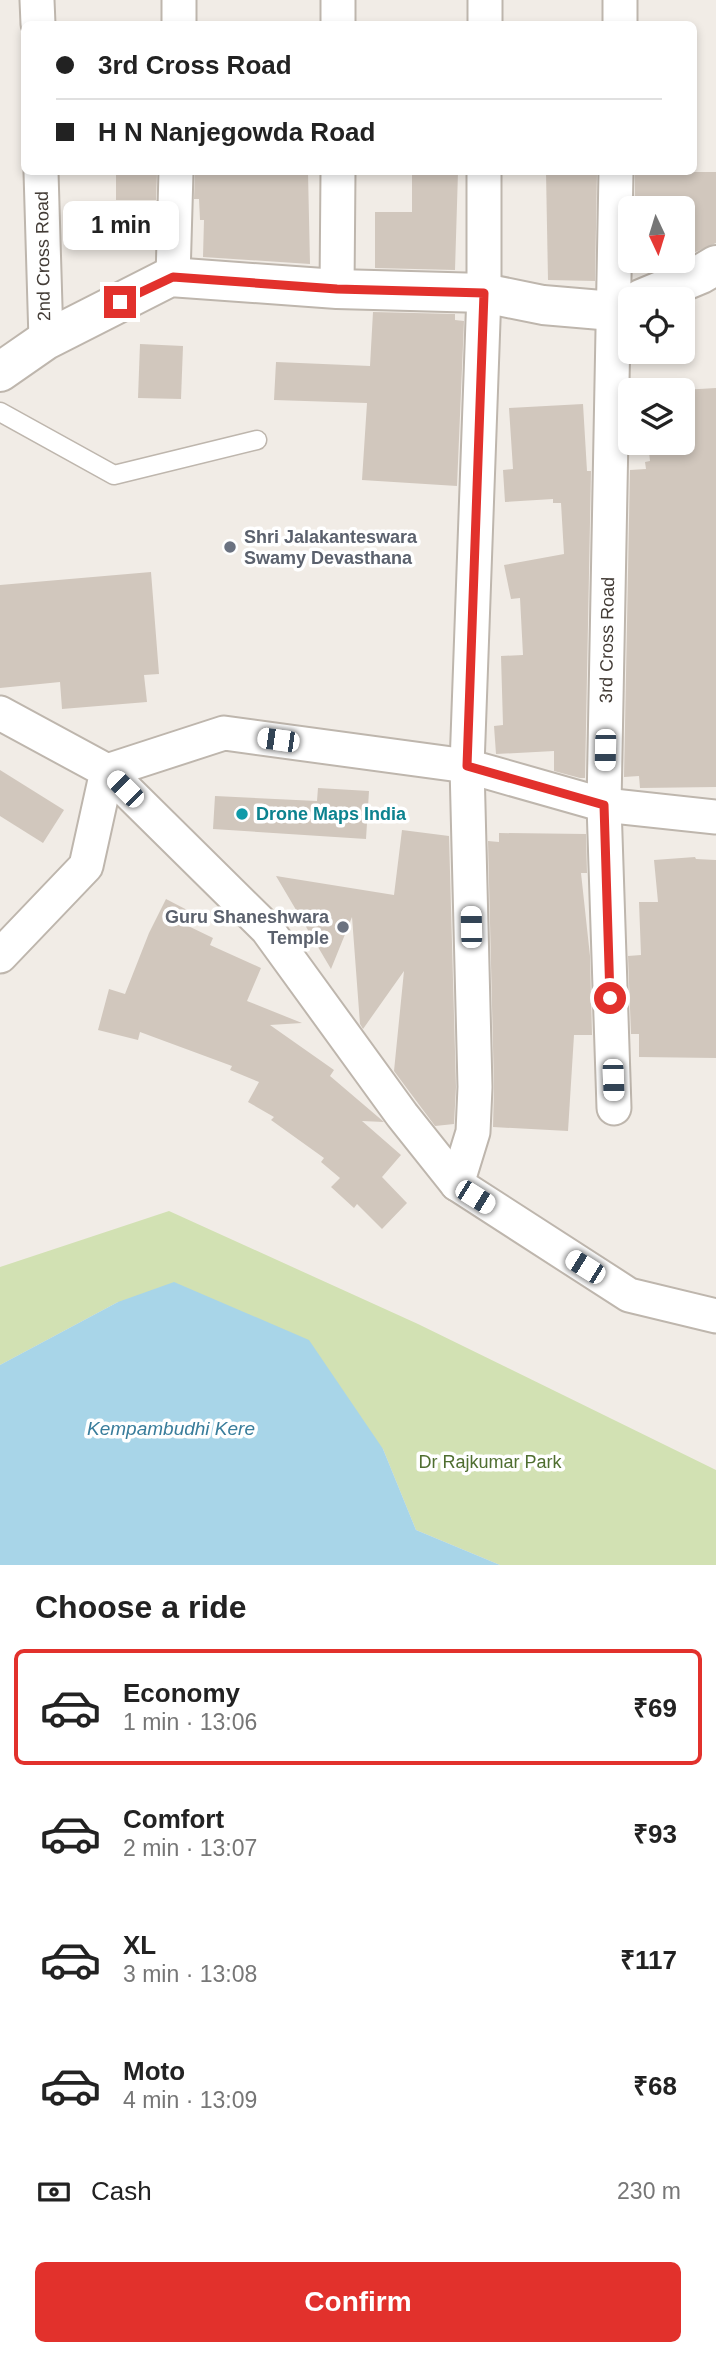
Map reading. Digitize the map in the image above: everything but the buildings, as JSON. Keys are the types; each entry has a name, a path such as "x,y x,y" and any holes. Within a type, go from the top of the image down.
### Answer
{"street":[{"path":"37,0 38,21"},
{"path":"179,0 179,21"},
{"path":"338,0 338,21"},
{"path":"485,0 485,21"},
{"path":"620,0 620,21"},
{"name":"2nd Cross Road","path":"41,175 46,340"},
{"path":"173,277 176,175"},
{"path":"337,289 338,175"},
{"path":"457,1184 473,1132 475,1087 467,766 484,293 484,175"},
{"name":"3rd Cross Road","path":"616,175 626,287"},
{"path":"670,287 716,265"},
{"path":"1,369 46,340 173,277 337,289 484,293 543,305 618,305"},
{"name":"3rd Cross Road","path":"614,1108 604,805 625,364"},
{"path":"0,713 107,771 267,929 402,1115 457,1184 629,1295 716,1316"},
{"path":"107,771 224,733 467,766 604,805 716,817"},
{"path":"0,956 86,866 107,771"}],"lane":[{"path":"0,412 114,475 257,440"}],"green space":[{"name":"Dr Rajkumar Park","path":"169,1211 418,1324 716,1470 716,1565 500,1565 416,1530 383,1449 118,1302 0,1365 0,1267"}],"water":[{"name":"Kempambudhi Kere","path":"174,1282 309,1340 383,1449 416,1530 500,1565 0,1565 0,1365 118,1302"}],"place":[{"name":"Shri Jalakanteswara Swamy Devasthana","path":"230,547"},
{"name":"Drone Maps India","path":"242,814"},
{"name":"Guru Shaneshwara Temple","path":"343,927"}],"route":[{"path":"120,302 170,277 337,289 484,293 467,766 604,805 610,998"}]}
